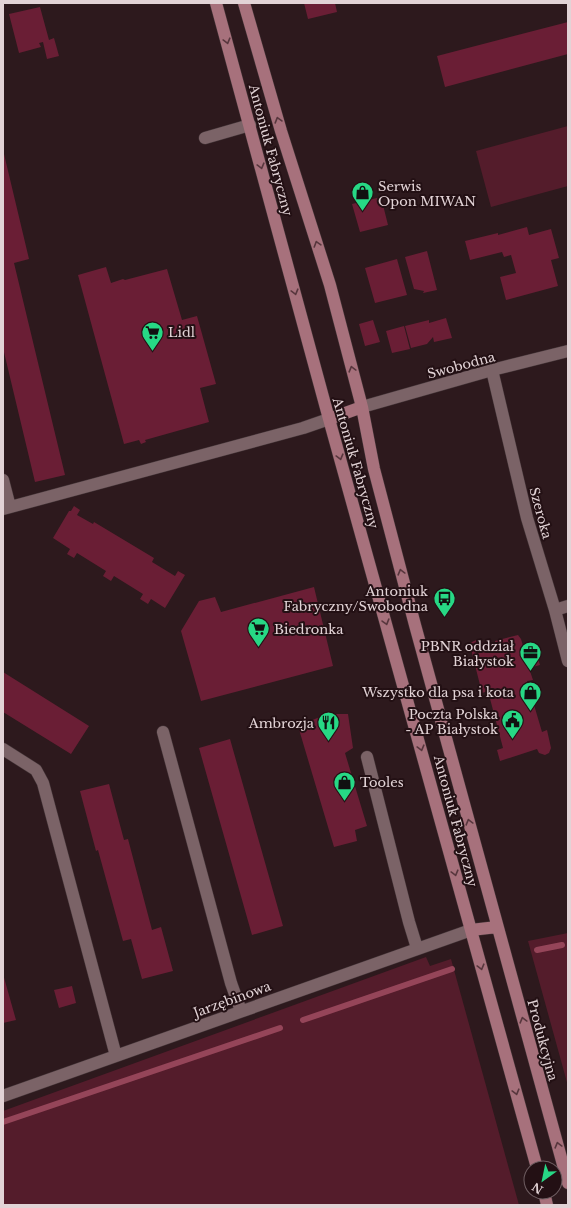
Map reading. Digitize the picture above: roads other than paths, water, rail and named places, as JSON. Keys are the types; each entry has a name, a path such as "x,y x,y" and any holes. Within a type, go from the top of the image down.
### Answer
{"main road":[{"name":"Antoniuk Fabryczny","path":"216,3 329,419 471,930"},
{"name":"Antoniuk Fabryczny","path":"244,3 281,131 330,285 362,407 376,477 497,927"},
{"path":"329,419 362,407"},
{"path":"497,927 471,930 535,1160"},
{"name":"Produkcyjna","path":"497,927 568,1183"}],"street":[{"path":"206,138 250,125"},
{"name":"Swobodna","path":"362,407 492,370 568,351"},
{"name":"Szeroka","path":"492,370 527,518 555,610 568,661"},
{"path":"3,480 7,508 303,428 329,419"},
{"path":"555,610 568,606"},
{"path":"163,732 231,983 241,1011"},
{"path":"3,749 36,770 43,783 116,1056"},
{"path":"367,757 417,948"},
{"name":"Jarzębinowa","path":"3,1096 471,930"}],"waterway":[{"path":"537,950 562,945"},
{"path":"303,1020 452,969"},
{"path":"3,1122 280,1028"}],"place":[{"name":"Serwis Opon MIWAN","path":"363,212"},
{"name":"Lidl","path":"153,352"},
{"name":"Antoniuk Fabryczny/Swobodna","path":"444,618"},
{"name":"Biedronka","path":"258,648"},
{"name":"PBNR oddział Białystok","path":"530,672"},
{"name":"Wszystko dla psa i kota","path":"530,712"},
{"name":"Poczta Polska - AP Białystok","path":"513,740"},
{"name":"Ambrozja","path":"329,742"},
{"name":"Tooles","path":"345,802"}]}
